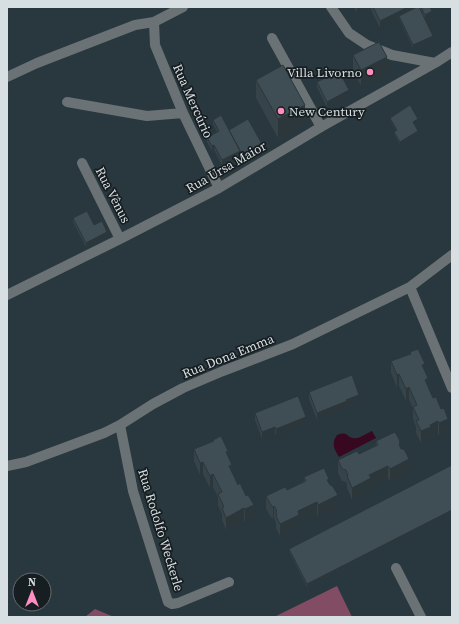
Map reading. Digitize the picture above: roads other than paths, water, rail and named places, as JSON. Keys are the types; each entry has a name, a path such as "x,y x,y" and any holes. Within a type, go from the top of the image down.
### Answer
{"street":[{"path":"7,77 37,63 135,25 154,22 183,7"},
{"path":"331,7 349,33 367,45 392,55 434,63"},
{"name":"Rua Mercúrio","path":"154,22 155,45 183,113 218,188"},
{"path":"272,38 321,127"},
{"name":"Rua Ursa Maior","path":"7,295 218,188 452,52"},
{"path":"67,102 147,116 183,113"},
{"name":"Rua Vênus","path":"82,163 120,239"},
{"name":"Rua Dona Emma","path":"7,466 26,462 98,435 120,425 153,404 184,388 293,344 410,287 452,255"},
{"path":"410,287 452,388"},
{"name":"Rua Rodolfo Weckerle","path":"120,425 133,491 168,602 172,604 178,603 229,582"},
{"path":"396,568 420,617"}],"place":[{"name":"Villa Livorno","path":"370,72"},
{"name":"New Century","path":"281,111"}]}
